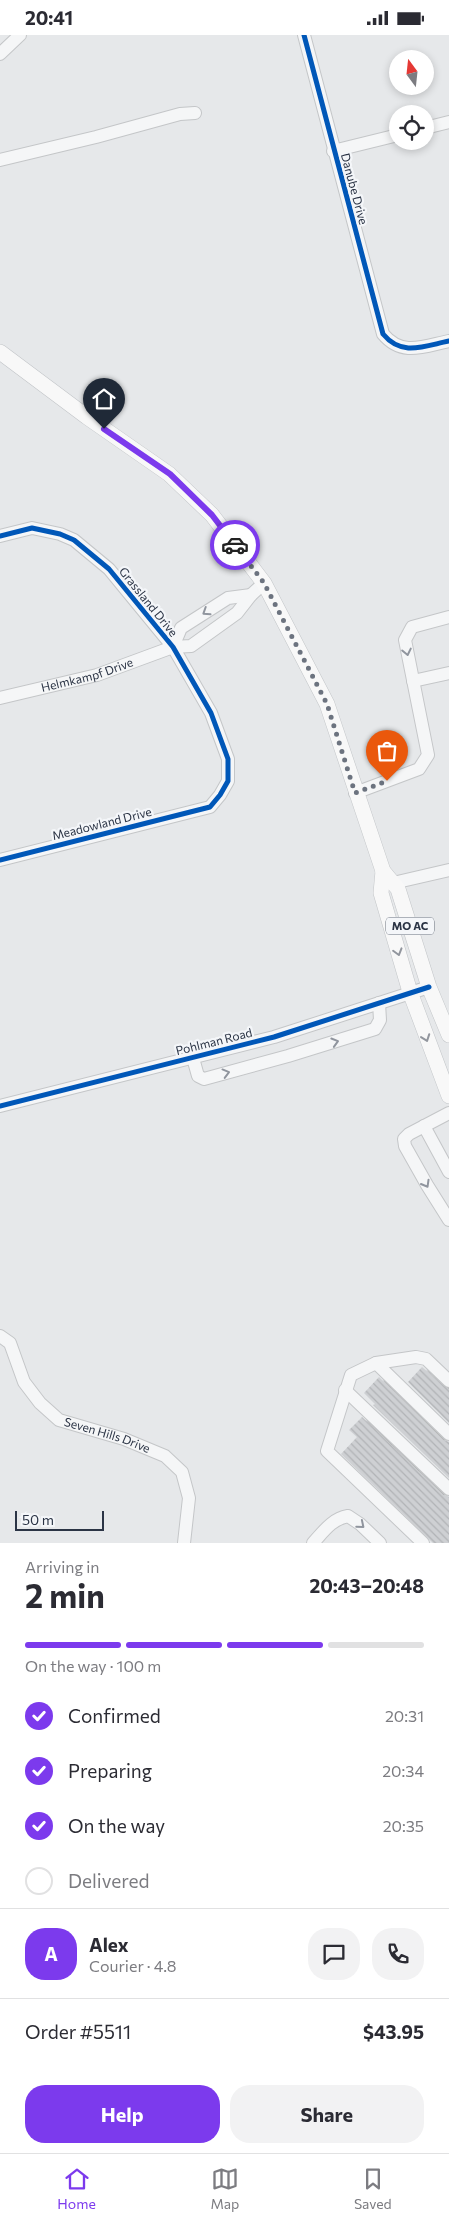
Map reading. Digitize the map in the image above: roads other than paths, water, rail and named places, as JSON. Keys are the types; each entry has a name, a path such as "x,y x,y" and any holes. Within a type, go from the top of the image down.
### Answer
{"main road":[{"name":"MO AC","path":"0,352 87,417 170,474 212,515 264,583 327,704 355,793 383,871 398,889 429,987 449,1035"},
{"name":"MO AC","path":"383,871 380,893 410,992 449,1096"}],"street":[{"path":"0,54 20,35"},
{"name":"Danube Drive","path":"304,35 383,334 392,345 410,349 449,341"},
{"path":"0,160 180,114 195,113"},
{"path":"434,125 449,121"},
{"path":"334,151 389,137"},
{"name":"Grassland Drive","path":"0,537 32,528 60,534 74,540 109,569 173,647 211,713 228,759 228,781 210,807"},
{"name":"Helmkampf Drive","path":"0,698 97,675 173,647 191,646 237,613 250,595 264,583"},
{"path":"173,647 181,628 228,598 250,595"},
{"path":"355,793 418,769 428,755 405,640 412,627 449,617"},
{"path":"413,681 449,673"},
{"name":"Meadowland Drive","path":"0,861 210,807"},
{"path":"393,883 449,870"},
{"name":"Pohlman Road","path":"0,1107 283,1034 429,987"},
{"path":"193,1058 198,1076 204,1079 288,1056 375,1029 380,1020 378,1003"},
{"path":"283,1034 288,1056"},
{"path":"449,1113 409,1134 404,1139 405,1147 426,1185 449,1220"},
{"path":"424,1126 449,1172"},
{"name":"Seven Hills Drive","path":"0,1336 10,1343 24,1382 40,1403 59,1420 124,1439 165,1456 182,1472 188,1498 184,1543"},
{"path":"422,1543 328,1451 351,1375 376,1363 416,1357 426,1359 449,1381"},
{"path":"376,1363 449,1434"},
{"path":"345,1390 449,1489"},
{"path":"313,1543 330,1524 340,1517 348,1516 360,1524 380,1543"}]}
